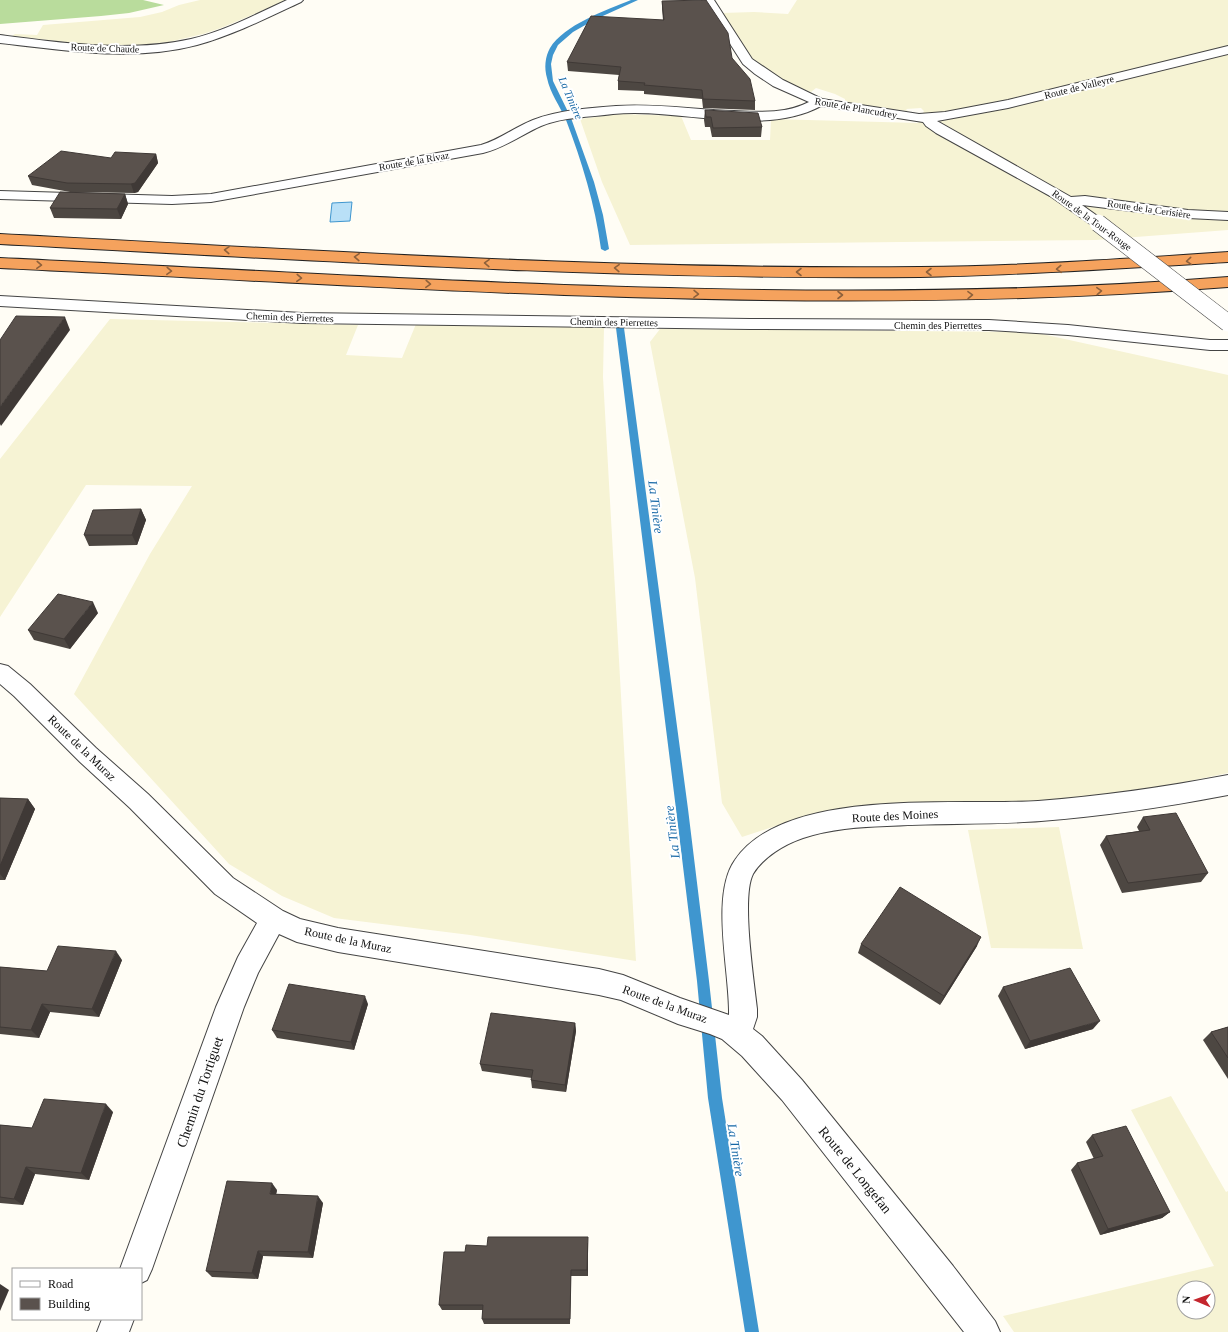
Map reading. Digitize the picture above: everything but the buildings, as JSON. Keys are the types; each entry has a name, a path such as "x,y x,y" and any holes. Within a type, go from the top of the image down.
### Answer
{"highway":[{"path":"0,239 485,263 750,271 956,272 1059,269 1228,257"},
{"path":"0,263 665,294 967,295 1145,288 1228,282"}],"street":[{"name":"Route de Chaude","path":"0,39 102,50 157,48 193,42 216,35 297,0"},
{"name":"Route de Plancudrey","path":"708,0 751,66 778,83 819,102 896,115 928,118"},
{"name":"Route de Valleyre","path":"928,118 1023,101 1228,50"},
{"name":"Route de la Rivaz","path":"0,195 182,200 231,195 490,147 529,127 555,119 580,115 633,109 710,114 788,114 805,111 819,102"},
{"name":"Route de la Tour-Rouge","path":"928,118 936,127 945,133 1070,202 1228,323"},
{"path":"6,181 53,197"},
{"name":"Route de la Cerisière","path":"1070,202 1090,201 1188,214 1228,216"},
{"name":"Chemin des Pierrettes","path":"0,301 302,318 766,324 989,325 1041,328 1228,345"},
{"name":"Route de la Muraz","path":"0,672 22,690 88,755 139,801 208,871 247,903 274,919 297,930 326,938 402,952 599,982 623,988 678,1011 725,1028"},
{"name":"Route des Moines","path":"725,1028 743,1017 736,922 736,901 739,875 753,855 773,840 799,828 847,818 1038,811 1149,799 1228,785"},
{"name":"Chemin du Tortiguet","path":"136,1268 230,1007 247,966 274,919"},
{"name":"Route de Longefan","path":"725,1028 762,1056 792,1090 917,1248 942,1276 984,1332"},
{"path":"113,1332 118,1320"}],"shaded area":[{"path":"200,0 287,0 221,28 169,42 130,46 101,46 12,36 15,34 37,35 43,25 140,17"},
{"path":"797,0 1228,0 1228,230 1096,240 630,245 602,182 580,119 620,114 681,116 691,140 770,140 771,119 918,123 924,111 921,108 906,109 908,111 862,106 845,102 845,99 835,94 816,88 811,92 789,84 756,64 722,13 754,12 788,14"},
{"path":"110,319 358,325 346,355 402,358 416,324 604,327 603,377 636,961 470,935 334,918 282,896 229,864 74,694 150,554 192,486 86,485 0,617 0,459"},
{"path":"660,329 1033,332 1228,375 1228,773 1171,785 1063,800 843,808 800,818 742,837 722,803 695,578 650,342"},
{"path":"1059,827 1083,949 991,948 968,830"},
{"path":"1171,1096 1226,1192 1228,1191 1228,1332 1014,1332 1003,1316 1214,1266 1131,1110"}],"green space":[{"path":"0,0 143,0 164,5 129,13 0,24"}],"water":[{"path":"352,202 350,221 330,222 332,203"}],"waterway":[{"name":"La Tinière","path":"605,249 603,232 591,182 568,118 550,81 548,64 550,55 556,44 571,31 592,19 635,0"},
{"name":"La Tinière","path":"620,328 682,809 703,981 715,1098 752,1332"}]}
